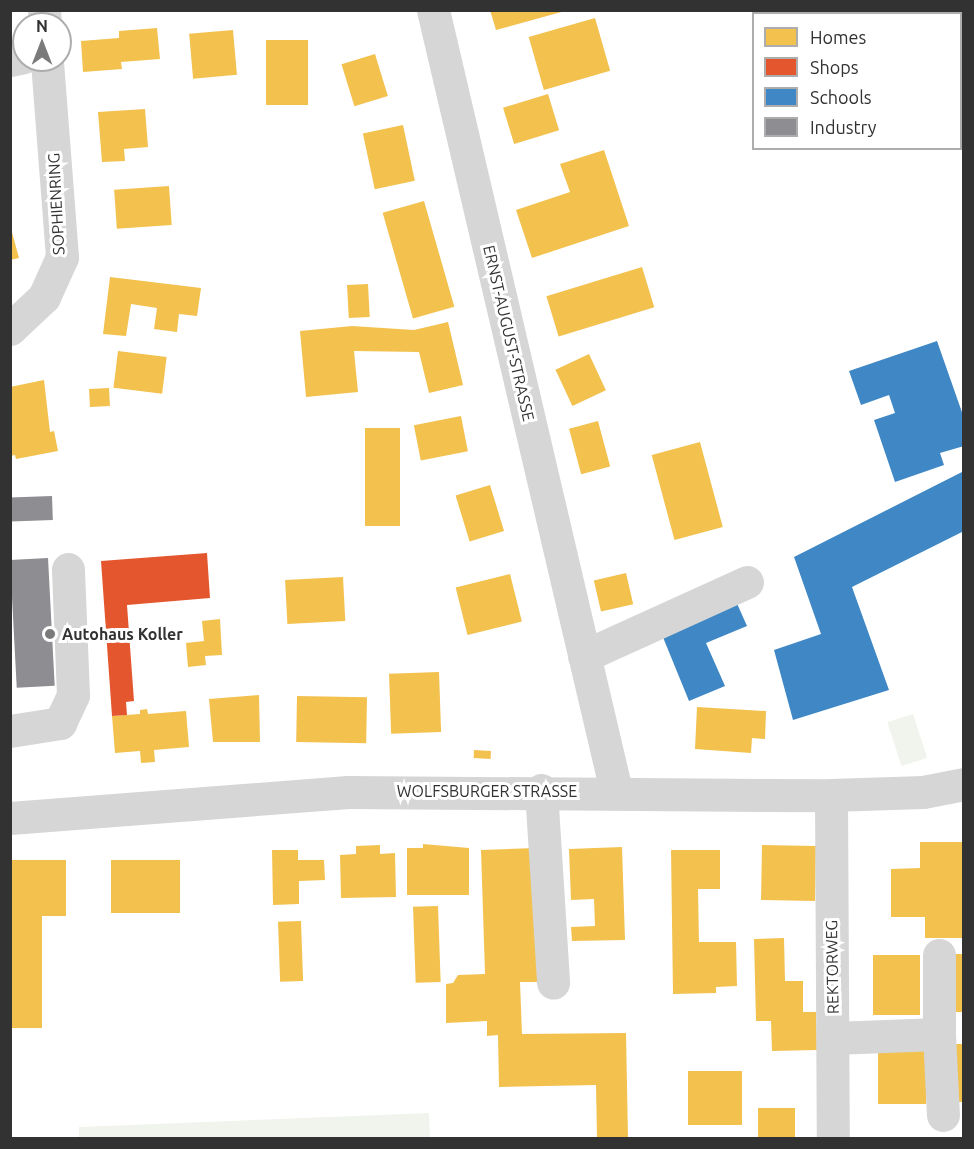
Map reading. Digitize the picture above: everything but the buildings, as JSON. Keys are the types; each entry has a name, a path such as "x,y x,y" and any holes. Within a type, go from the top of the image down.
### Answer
{"street":[{"path":"426,10 433,11"},
{"name":"ERNST-AUGUST-STRASSE","path":"433,11 616,791"},
{"name":"SOPHIENRING","path":"10,329 44,297 62,257 47,72"},
{"path":"10,731 60,723 73,695 68,569"},
{"path":"584,656 747,582"},
{"name":"WOLFSBURGER STRASSE","path":"10,818 348,792 541,790 831,795 923,792 963,784"},
{"path":"541,790 553,983"},
{"name":"REKTORWEG","path":"831,795 834,1138"},
{"path":"939,956 939,1034 943,1115"},
{"path":"833,1038 939,1034"}],"shaded area":[{"path":"913,714 927,758 902,766 887,722"},
{"path":"429,1113 430,1138 79,1138 79,1127"}],"place":[{"name":"Autohaus Koller","path":"50,634"}]}
